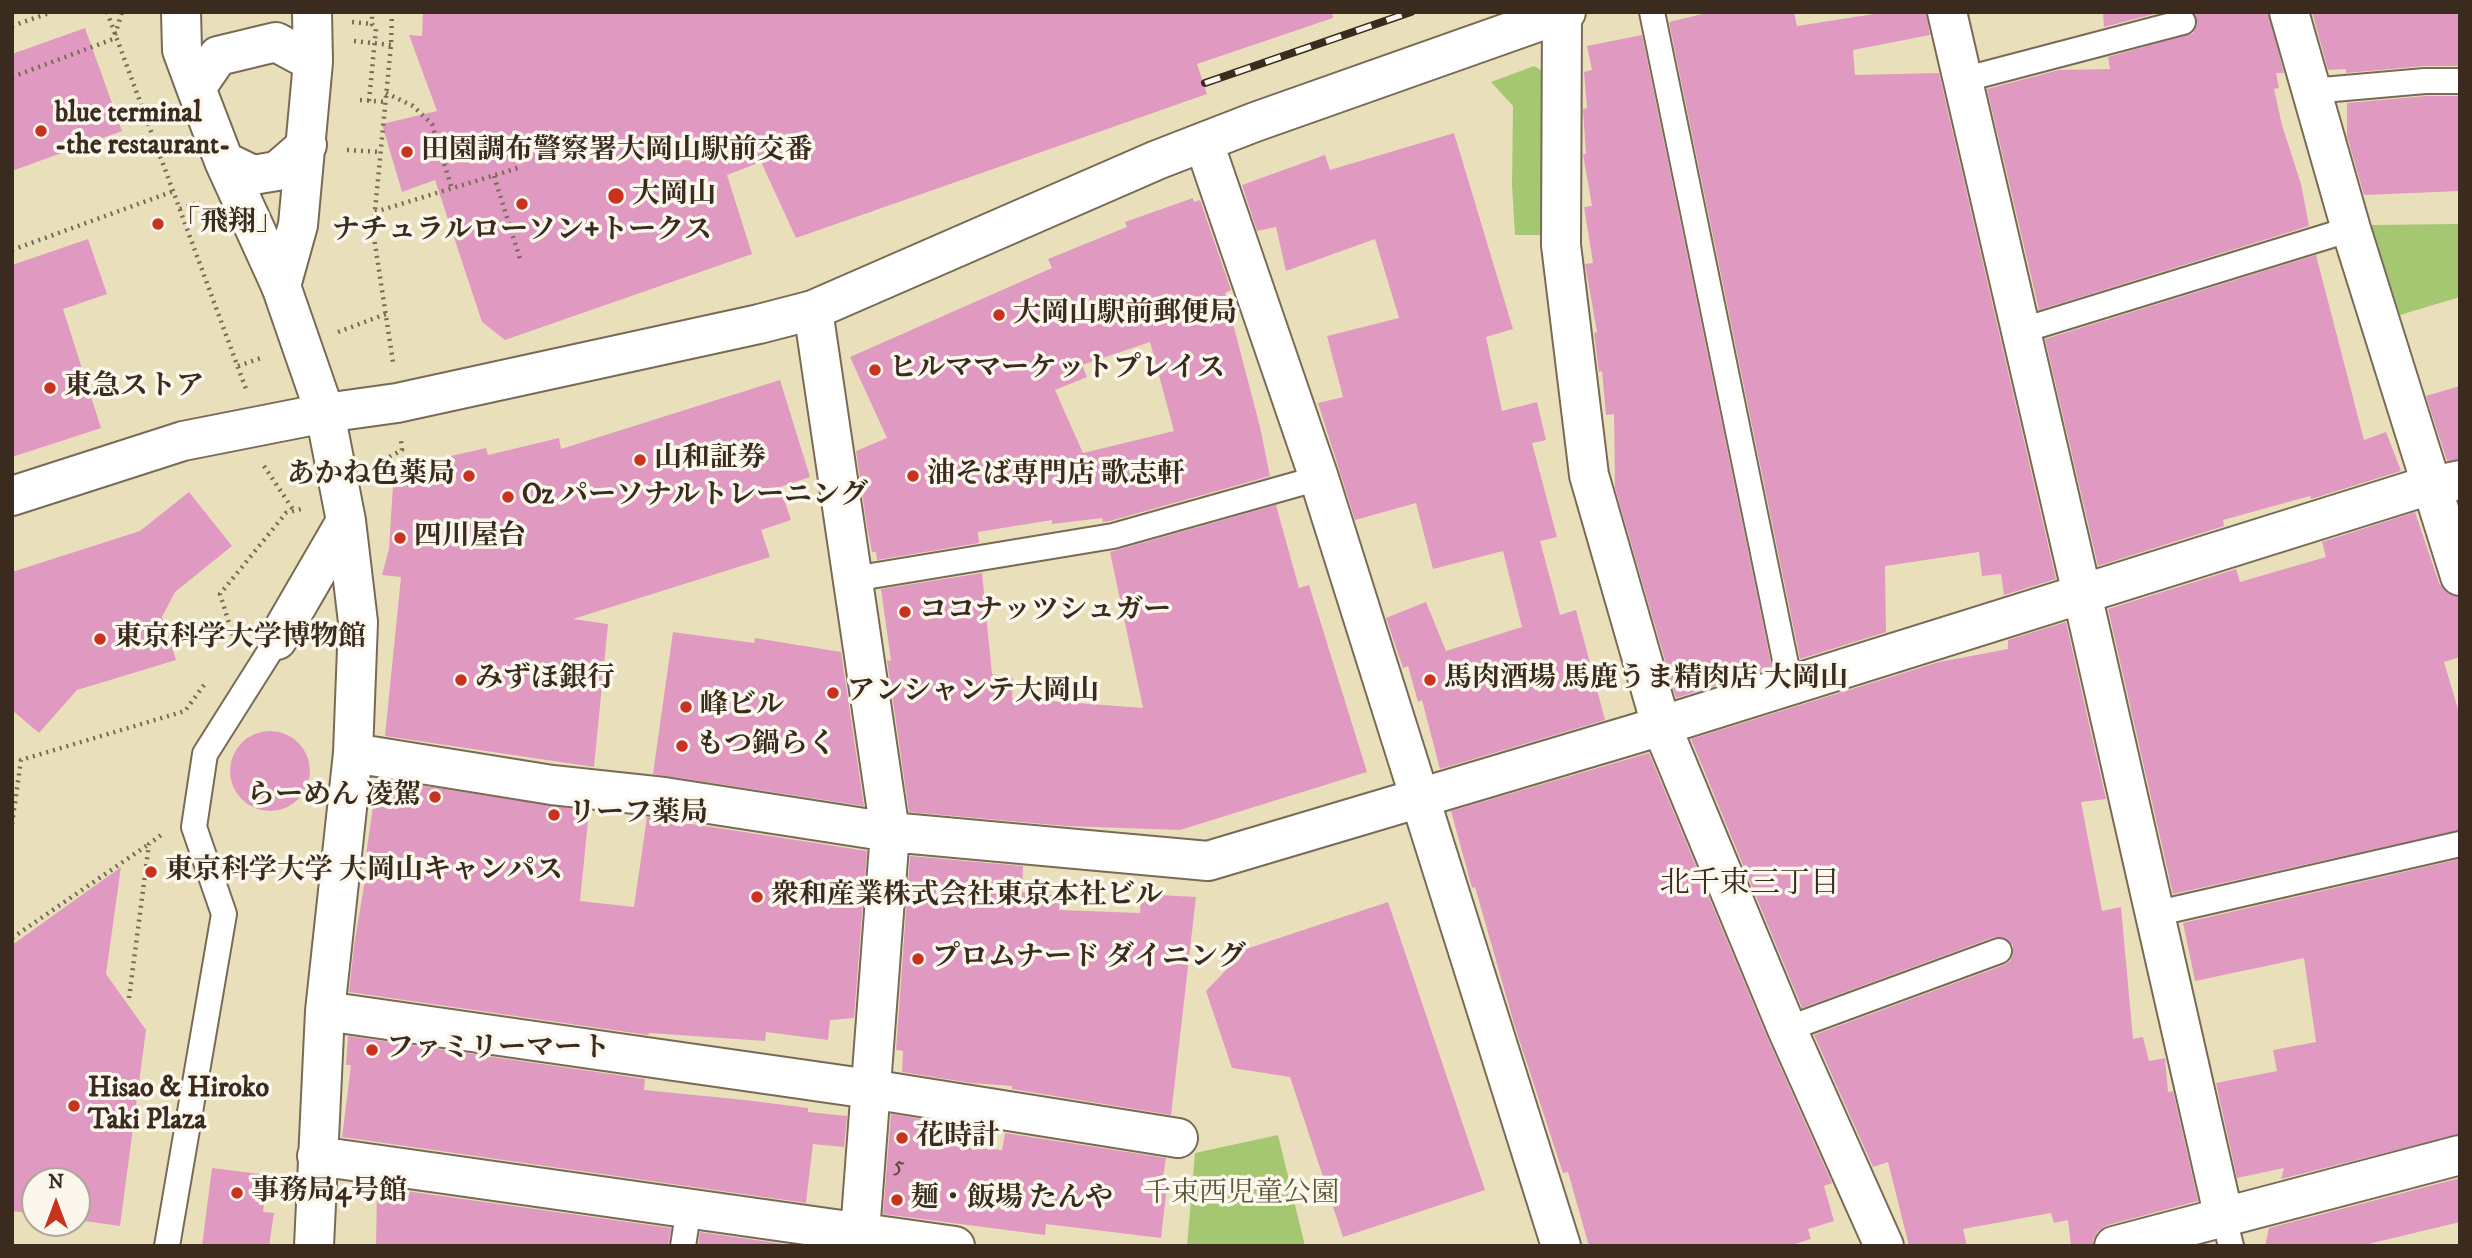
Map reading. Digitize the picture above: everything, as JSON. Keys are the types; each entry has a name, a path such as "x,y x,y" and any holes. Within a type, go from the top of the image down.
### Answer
{"street":[{"path":"181,12 182,50 224,161 281,286 325,413 346,521 358,622 353,753 325,1011 314,1246"},
{"path":"281,286 298,225 325,147 313,62 312,12"},
{"path":"1947,12 2227,1232"},
{"path":"2289,12 2351,229 2446,483 2460,576"},
{"path":"12,496 183,441 325,413 397,404 813,310 1058,201 1204,142 1564,13 1560,245 1588,475 1661,725 1787,1029 1884,1246"},
{"path":"196,88 218,56 276,42 313,62"},
{"path":"1204,142 1319,478 1560,1246"},
{"path":"224,161 253,175 277,171 325,147"},
{"path":"813,310 890,832 859,1239"},
{"path":"353,753 552,785 664,797 890,832 1208,861 1419,799 2446,483"},
{"path":"277,640 346,521"},
{"path":"325,1011 870,1089 1178,1138"},
{"path":"2114,1246 2227,1232 2460,1155"},
{"path":"317,1156 689,1207 859,1239 955,1246"}],"lane":[{"path":"1653,12 1790,684"},
{"path":"1962,80 2183,22"},
{"path":"2311,91 2425,81 2460,81"},
{"path":"2020,331 2351,229"},
{"path":"853,579 1113,536 1319,478"},
{"path":"167,1246 224,914 194,827 205,754 277,640"},
{"path":"2154,914 2460,844"},
{"path":"1787,1029 1999,951"},
{"path":"682,1246 689,1207"}],"path":[{"path":"12,26 52,12"},
{"path":"107,12 246,391"},
{"path":"116,37 122,12"},
{"path":"369,101 376,29 372,24 372,12"},
{"path":"392,12 373,231 394,366"},
{"path":"356,23 372,24"},
{"path":"12,77 116,37"},
{"path":"352,41 391,45"},
{"path":"386,93 413,106 432,124 452,189"},
{"path":"360,100 386,102"},
{"path":"325,147 381,152"},
{"path":"375,212 518,168"},
{"path":"494,176 520,259"},
{"path":"12,250 174,191"},
{"path":"325,336 386,314"},
{"path":"238,366 268,356"},
{"path":"379,472 380,462 402,450 401,438"},
{"path":"236,644 220,594 286,513 294,511 265,470 263,459"},
{"path":"12,824 21,760 185,711 211,677"},
{"path":"12,938 166,832"},
{"path":"129,998 149,844"}],"green space":[{"path":"1534,66 1549,75 1541,235 1515,235 1512,184 1513,106 1491,82"},
{"path":"2460,224 2460,297 2400,315 2371,225"},
{"name":"千束西児童公園","path":"1278,1135 1305,1246 1187,1246 1195,1153"}],"building":[{"path":"423,12 1332,12 1333,18 1197,64 1207,94 796,238 761,162 727,175 752,254 505,340 482,322 435,180 402,192 382,124 437,111 409,35 422,36"},
{"path":"1711,12 1794,12 1797,26 1887,12 1926,12 1930,35 1853,50 1855,75 1939,73 2056,579 2004,595 2001,574 1982,576 1979,552 1885,566 1886,632 1800,659 1669,22"},
{"path":"2103,12 2162,12 2104,27"},
{"path":"2194,12 2268,12 2284,73 2276,73 2279,88 2274,89 2282,125 2301,184 2309,226 2039,310 1987,89 2059,70 2110,69 2108,57 2193,33 2197,25"},
{"path":"2312,12 2460,12 2460,66 2424,66 2346,73 2346,69 2328,70"},
{"path":"85,28 122,131 12,171 12,54"},
{"path":"1642,35 1772,668 1676,698 1615,488 1614,414 1606,415 1602,371 1599,372 1594,333 1597,332 1585,264 1593,263 1584,207 1592,206 1583,154 1586,154 1583,109 1587,108 1584,72 1592,70 1587,46"},
{"path":"2426,96 2460,96 2460,191 2364,195 2347,136 2347,103"},
{"path":"1454,133 1513,329 1486,337 1502,411 1537,402 1546,440 1532,443 1557,537 1540,541 1560,615 1576,610 1605,720 1440,769 1422,700 1418,702 1408,666 1403,668 1386,618 1426,602 1446,651 1522,627 1503,551 1433,569 1416,503 1355,520 1318,403 1343,397 1327,336 1399,318 1375,239 1286,271 1276,227 1257,231 1242,185 1325,155 1330,170"},
{"path":"1193,198 1194,202 1200,200 1231,290 1225,293 1270,476 1110,521 1103,522 1102,518 1052,524 1052,520 978,532 979,543 877,560 876,552 872,552 867,527 856,451 887,438 850,357 1052,268 1048,259 1127,227 1125,222","holes":["1150,342 1174,431 1083,453 1055,390 1087,377 1082,365"]},
{"path":"88,239 107,294 63,309 101,428 12,457 12,265"},
{"path":"2316,255 2364,440 2386,432 2401,471 2311,499 2310,496 2223,520 2224,526 2098,566 2045,339"},
{"path":"780,380 810,477 780,487 791,520 761,530 770,557 573,619 608,624 594,767 385,736 401,577 382,575 389,549 394,469 486,448 488,455 559,438 561,449"},
{"path":"2460,386 2460,459 2447,461 2426,396"},
{"path":"189,492 232,546 175,592 162,617 176,660 77,690 39,733 12,710 12,572 140,531"},
{"path":"1276,505 1299,588 1309,585 1367,772 1180,830 1066,826 909,812 887,660 891,661 881,589 982,573 992,674 1013,678 1012,698 1143,708 1110,552"},
{"path":"2415,512 2439,583 2446,592 2460,597 2460,657 2444,662 2460,716 2460,830 2173,894 2108,609 2236,569 2240,582 2326,557 2322,542"},
{"path":"2066,622 2106,799 2081,802 2102,911 2121,907 2133,1039 2143,1037 2149,1061 2165,1058 2168,1092 2173,1091 2198,1201 2108,1225 2098,1231 2093,1246 2071,1246 2068,1220 2054,1223 2051,1213 1963,1229 1967,1246 1909,1246 1888,1162 1873,1167 1814,1035 2004,965 2010,961 2013,945 2002,937 1994,937 1802,1008 1691,739 1939,662 2008,649 2008,640"},
{"path":"673,632 754,643 755,638 841,652 864,806 653,774"},
{"path":"270,731 285,734 298,743 307,756 310,771 307,786 298,799 285,808 270,811 255,808 242,799 233,786 230,771 233,756 242,743 255,734"},
{"path":"1649,753 1767,1037 1832,1183 1824,1186 1834,1221 1808,1229 1811,1239 1788,1246 1589,1246 1568,1172 1563,1173 1515,1027 1451,811"},
{"path":"377,779 589,811 580,901 634,907 647,817 867,851 854,1018 830,1020 828,1040 766,1032 765,1041 648,1035 349,992"},
{"path":"910,856 1023,866 1022,892 1061,896 1059,910 1140,913 1141,894 1196,897 1171,1115 1012,1089 1012,1086 971,1083 902,1072 903,1051 896,1050"},
{"path":"2460,859 2460,1134 2281,1179 2284,1168 2237,1178 2216,1083 2277,1071 2273,1050 2316,1042 2304,958 2195,981 2183,923"},
{"name":"Hisao & Hiroko Taki Plaza","path":"121,867 106,974 146,1030 120,1226 91,1222 91,1167 21,1167 21,1212 12,1211 12,945"},
{"path":"1388,902 1485,1190 1343,1237 1290,1077 1232,1068 1206,991 1246,949"},
{"path":"348,1036 645,1079 644,1090 808,1108 808,1112 847,1116 844,1147 813,1144 806,1203 342,1137 351,1065 346,1065"},
{"path":"891,1114 940,1122 938,1145 1002,1150 1005,1133 1166,1158 1163,1177 1168,1177 1161,1238 1046,1224 1045,1235 883,1214"},
{"name":"事務局4号館","path":"212,1168 268,1175 263,1212 274,1213 269,1246 202,1246"},
{"path":"2460,1178 2460,1222 2360,1246 2265,1246 2269,1228"},
{"path":"377,1187 671,1228 668,1246 376,1246"},
{"path":"700,1232 797,1246 698,1246"}],"railway":[{"path":"1205,83 1411,12"}],"place":[{"name":"blue terminal -the restaurant-","path":"41,131"},
{"name":"田園調布警察署大岡山駅前交番","path":"407,152"},
{"name":"大岡山","path":"616,196"},
{"name":"ナチュラルローソン+トークス","path":"522,204"},
{"name":"「飛翔」","path":"158,224"},
{"name":"大岡山駅前郵便局","path":"999,315"},
{"name":"ヒルママーケットプレイス","path":"875,370"},
{"name":"東急ストア","path":"50,388"},
{"name":"山和証券","path":"640,460"},
{"name":"あかね色薬局","path":"469,476"},
{"name":"油そば専門店 歌志軒","path":"913,476"},
{"name":"Oz パーソナルトレーニング","path":"508,497"},
{"name":"四川屋台","path":"400,538"},
{"name":"ココナッツシュガー","path":"905,612"},
{"name":"東京科学大学博物館","path":"100,639"},
{"name":"みずほ銀行","path":"461,680"},
{"name":"馬肉酒場 馬鹿うま精肉店 大岡山","path":"1430,680"},
{"name":"アンシャンテ大岡山","path":"833,693"},
{"name":"峰ビル","path":"686,707"},
{"name":"もつ鍋らく","path":"682,746"},
{"name":"らーめん 凌駕","path":"435,797"},
{"name":"リーフ薬局","path":"554,815"},
{"name":"東京科学大学 大岡山キャンパス","path":"151,872"},
{"name":"衆和産業株式会社東京本社ビル","path":"757,897"},
{"name":"プロムナード ダイニング","path":"918,959"},
{"name":"ファミリーマート","path":"372,1050"},
{"name":"Hisao & Hiroko Taki Plaza","path":"74,1106"},
{"name":"花時計","path":"902,1138"},
{"name":"事務局4号館","path":"237,1193"},
{"name":"麺・飯場 たんや","path":"897,1200"}],"district":[{"name":"北千束三丁目","path":"1750,886"}]}
